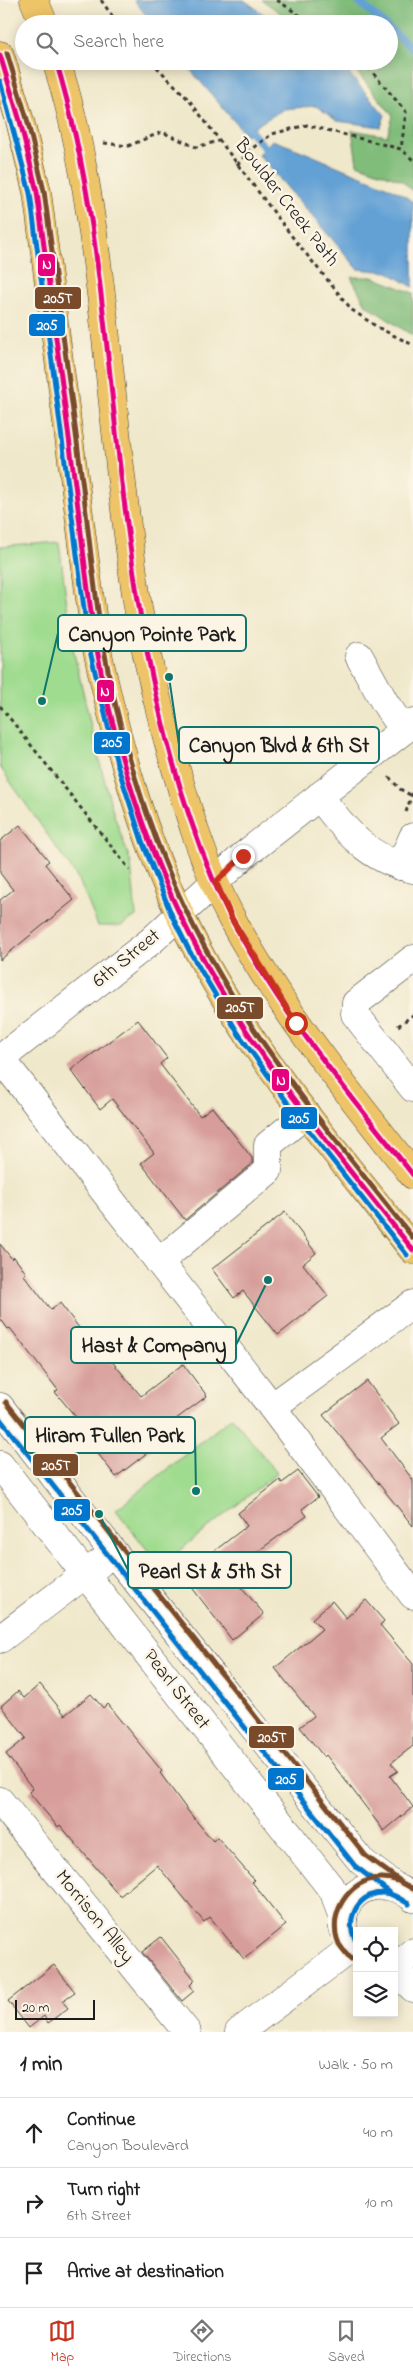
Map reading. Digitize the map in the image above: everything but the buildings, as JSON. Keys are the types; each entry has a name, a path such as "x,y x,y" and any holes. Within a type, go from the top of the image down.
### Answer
{"main road":[{"path":"34,0 40,15"},
{"path":"0,55 20,121 37,192 96,644 109,706 135,795 161,871 197,950 262,1057 413,1250"},
{"path":"58,70 76,139 96,248 136,596 149,663 184,798 232,919 296,1023 413,1175"}],"street":[{"path":"359,656 385,703 408,726"},
{"name":"6th Street","path":"0,1060 180,916 243,856 408,726"},
{"path":"319,796 344,829 358,842 376,856 407,867 407,828"},
{"path":"413,959 356,1002 354,1010 376,1042 413,1088"},
{"path":"0,1060 6,1065 272,1408 413,1595"},
{"path":"159,1262 268,1171 268,1145 306,1114"},
{"path":"272,1408 413,1304"},
{"name":"Pearl Street","path":"0,1407 114,1553 361,1861 403,1892"},
{"name":"Pearl Street","path":"0,1466 334,1892 343,1919 344,1935 353,1952"},
{"path":"0,1639 114,1553"},
{"name":"Morrison Alley","path":"0,1801 187,2032"},
{"path":"343,1919 352,1898 371,1886 403,1892"},
{"path":"239,2032 353,1952"},
{"path":"398,1962 413,1952"},
{"path":"396,1972 413,1988"}],"path":[{"path":"101,0 112,15"},
{"path":"277,0 299,15"},
{"name":"Boulder Creek Path","path":"160,70 189,100 237,165 352,310 377,327 413,345"},
{"path":"371,70 406,112 401,149"},
{"path":"237,165 250,150 272,134 308,125 401,149 413,160"},
{"path":"76,139 128,146 162,132 196,147 219,141"},
{"path":"0,706 132,873"},
{"path":"389,777 400,789 412,793 407,828"}],"green space":[{"path":"262,0 413,0 413,191 401,180 357,164 352,130 387,136 393,116 355,70 398,70 398,15 283,15"},
{"path":"351,277 373,277 413,293 413,336 366,305"},
{"path":"59,542 72,645 113,812 131,863 136,916 121,926 98,926 79,880 0,767 0,547"},
{"path":"232,1417 277,1473 160,1566 116,1510"}],"water":[{"path":"134,0 244,0 265,15 146,15"},
{"path":"191,70 346,70 385,115 381,127 337,121 316,106 284,109 254,127 253,135 245,134"},
{"path":"272,140 385,185 413,202 413,287 388,272 358,269 259,155"}],"waterway":[{"path":"357,0 374,15"},
{"path":"398,36 413,49"},
{"path":"247,127 272,156"}],"transit line":[{"name":"205T","path":"7,53 27,119 44,191 97,603 110,682 130,760 155,837 186,911 226,985 250,1023 329,1132 413,1238"},
{"name":"N","path":"0,55 20,121 37,192 96,644 112,722 135,802 164,879 181,916 198,950 245,1029 271,1068 327,1142 413,1250"},
{"name":"N","path":"59,70 78,146 93,231 135,584 158,704 191,820 212,877 231,918 277,996 330,1069 413,1175"},
{"name":"205","path":"0,81 30,193 89,647 117,764 142,841 172,916 190,952 238,1033 292,1109 407,1255"},
{"name":"205T","path":"6,1402 366,1856 399,1880"},
{"name":"205","path":"0,1419 355,1866 389,1892"},
{"name":"205T","path":"351,1959 339,1944 336,1933 338,1911 343,1900 350,1892 369,1880 380,1878 394,1879 413,1889"},
{"name":"205","path":"353,1934 352,1918 359,1904 365,1898 385,1893 409,1904"}],"place":[{"name":"Canyon Blvd & 6th St","path":"169,677"},
{"name":"Canyon Pointe Park","path":"42,701"},
{"name":"Hast & Company","path":"268,1280"},
{"name":"Hiram Fullen Park","path":"196,1491"},
{"name":"Pearl St & 5th St","path":"99,1514"}],"route":[{"path":"243,856 216,882 232,919 296,1023"}]}
